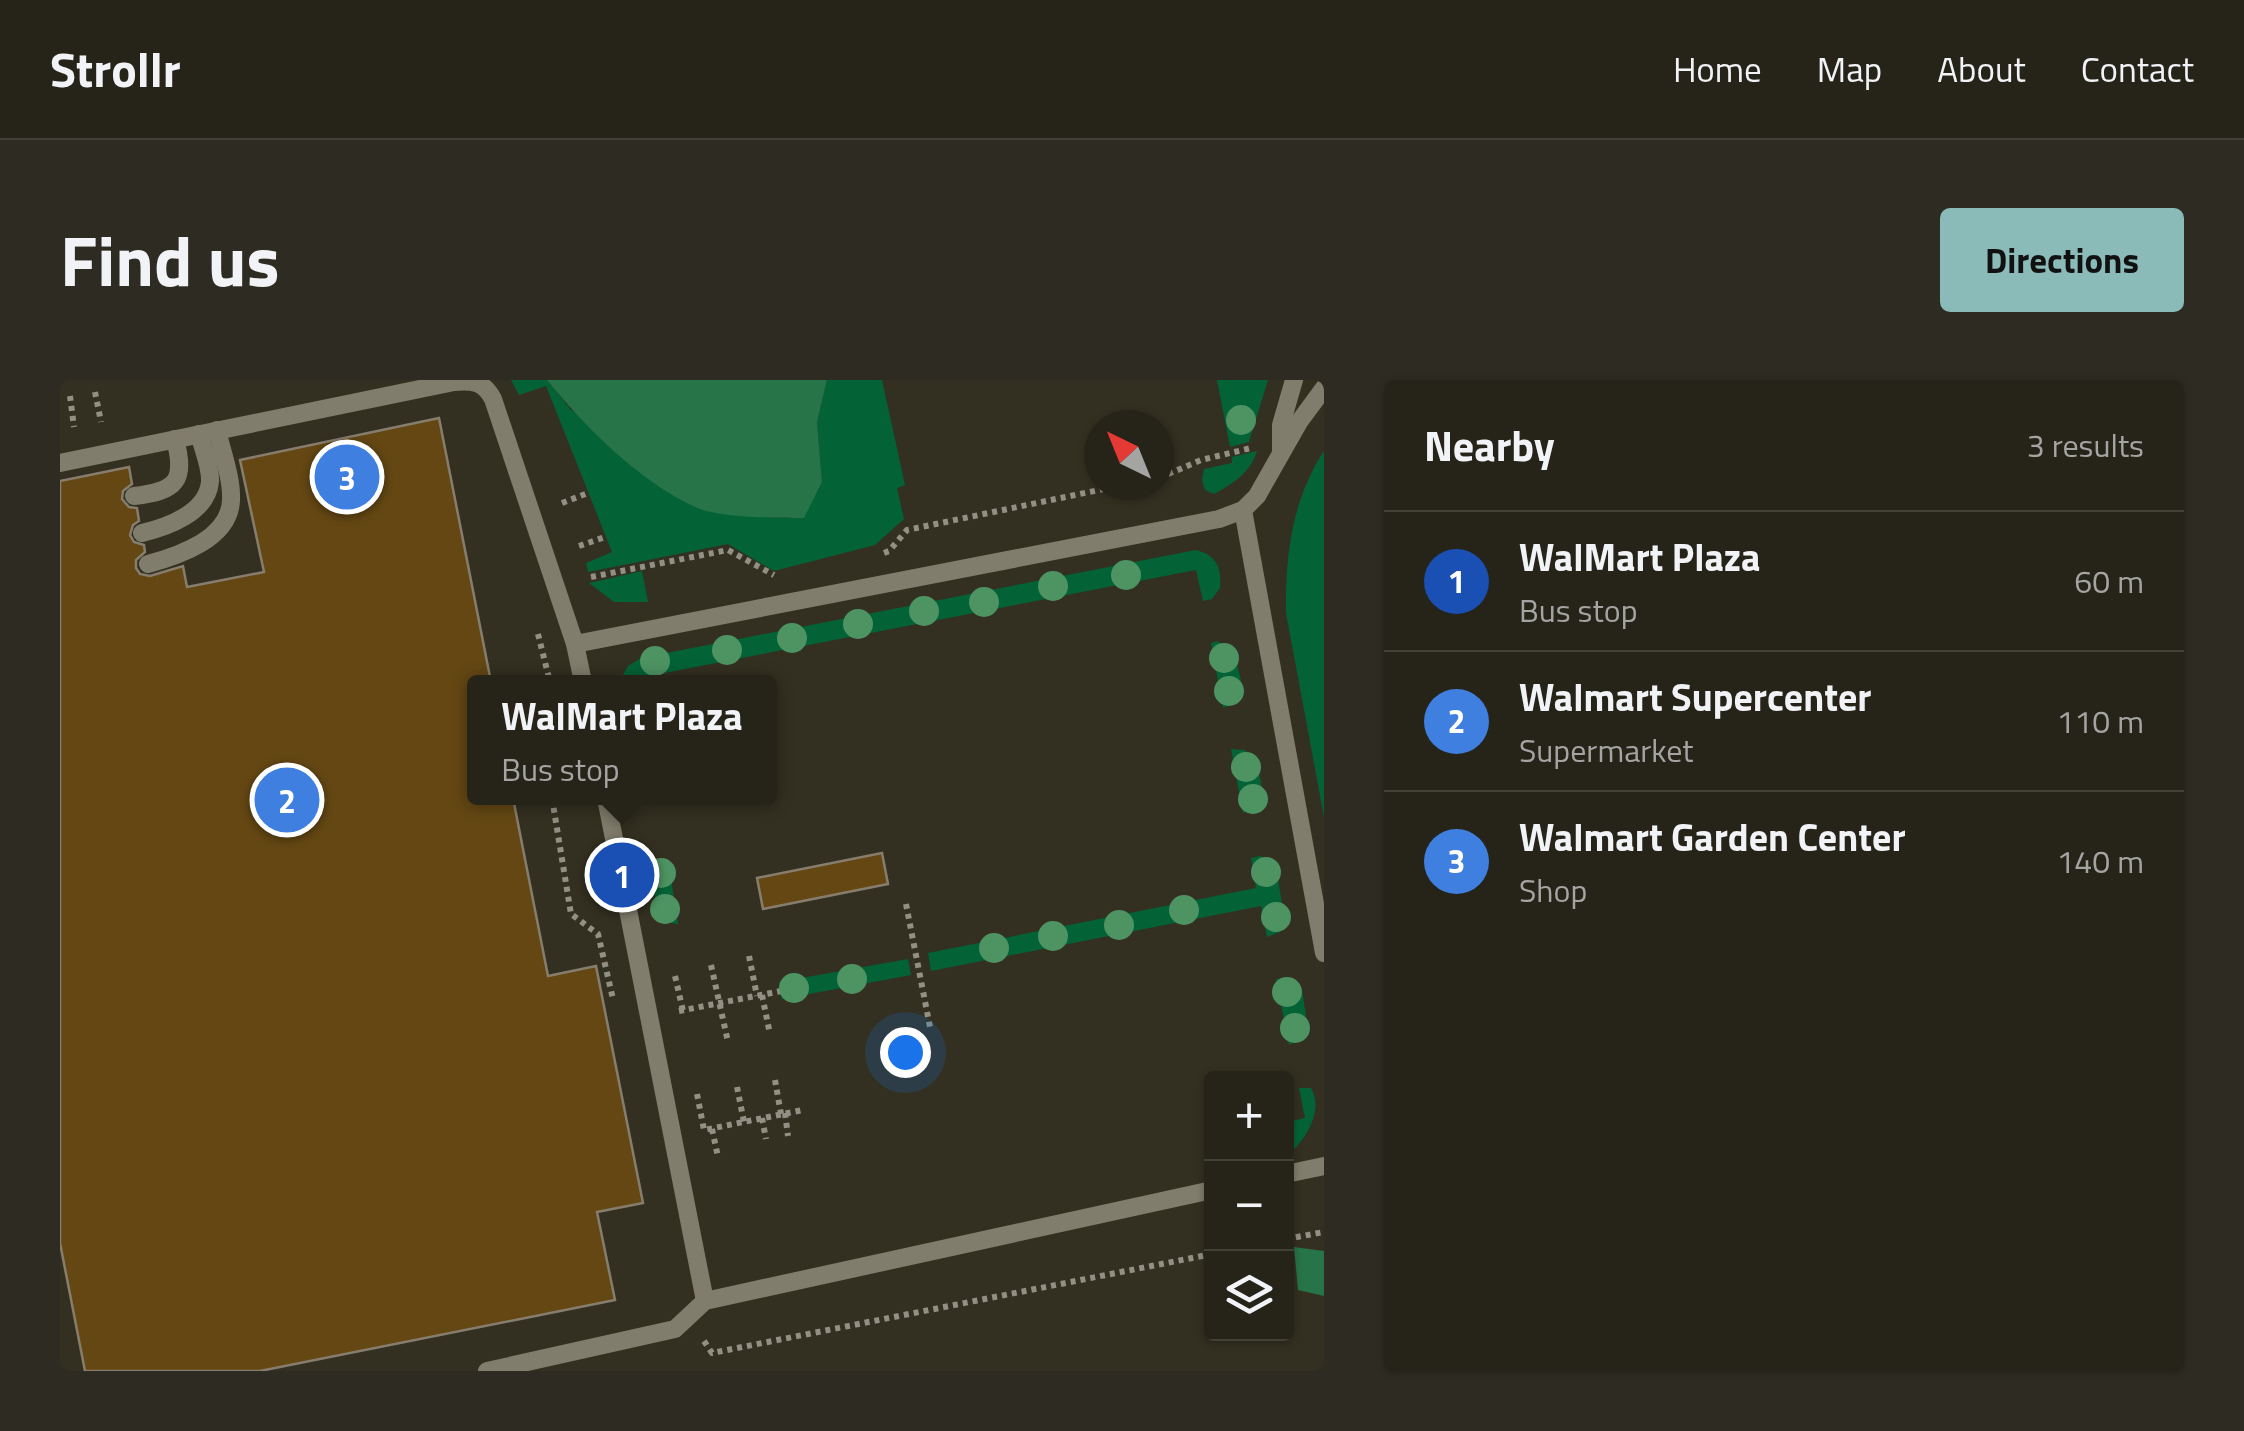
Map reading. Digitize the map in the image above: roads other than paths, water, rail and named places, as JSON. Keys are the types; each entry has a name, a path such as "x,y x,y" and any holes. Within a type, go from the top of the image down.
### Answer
{"lane":[{"path":"1280,451 1281,425 1294,380"},
{"path":"60,463 454,381 481,383 493,399 575,644 582,675"},
{"path":"575,644 1187,526 1243,510 1256,496 1280,451 1324,388"},
{"path":"142,533 176,522 207,493 208,432"},
{"path":"148,564 197,546 230,512 230,489 208,432"},
{"path":"134,496 159,493 176,482 181,466 175,439"},
{"path":"1243,510 1324,952"},
{"path":"607,805 705,1301"},
{"path":"1294,1172 1324,1166"},
{"path":"486,1371 675,1329 705,1301 1204,1192"}],"place":[{"name":"Walmart Garden Center","path":"347,477"},
{"name":"Walmart Supercenter","path":"287,800"},
{"name":"WalMart Plaza","path":"622,875"}]}
